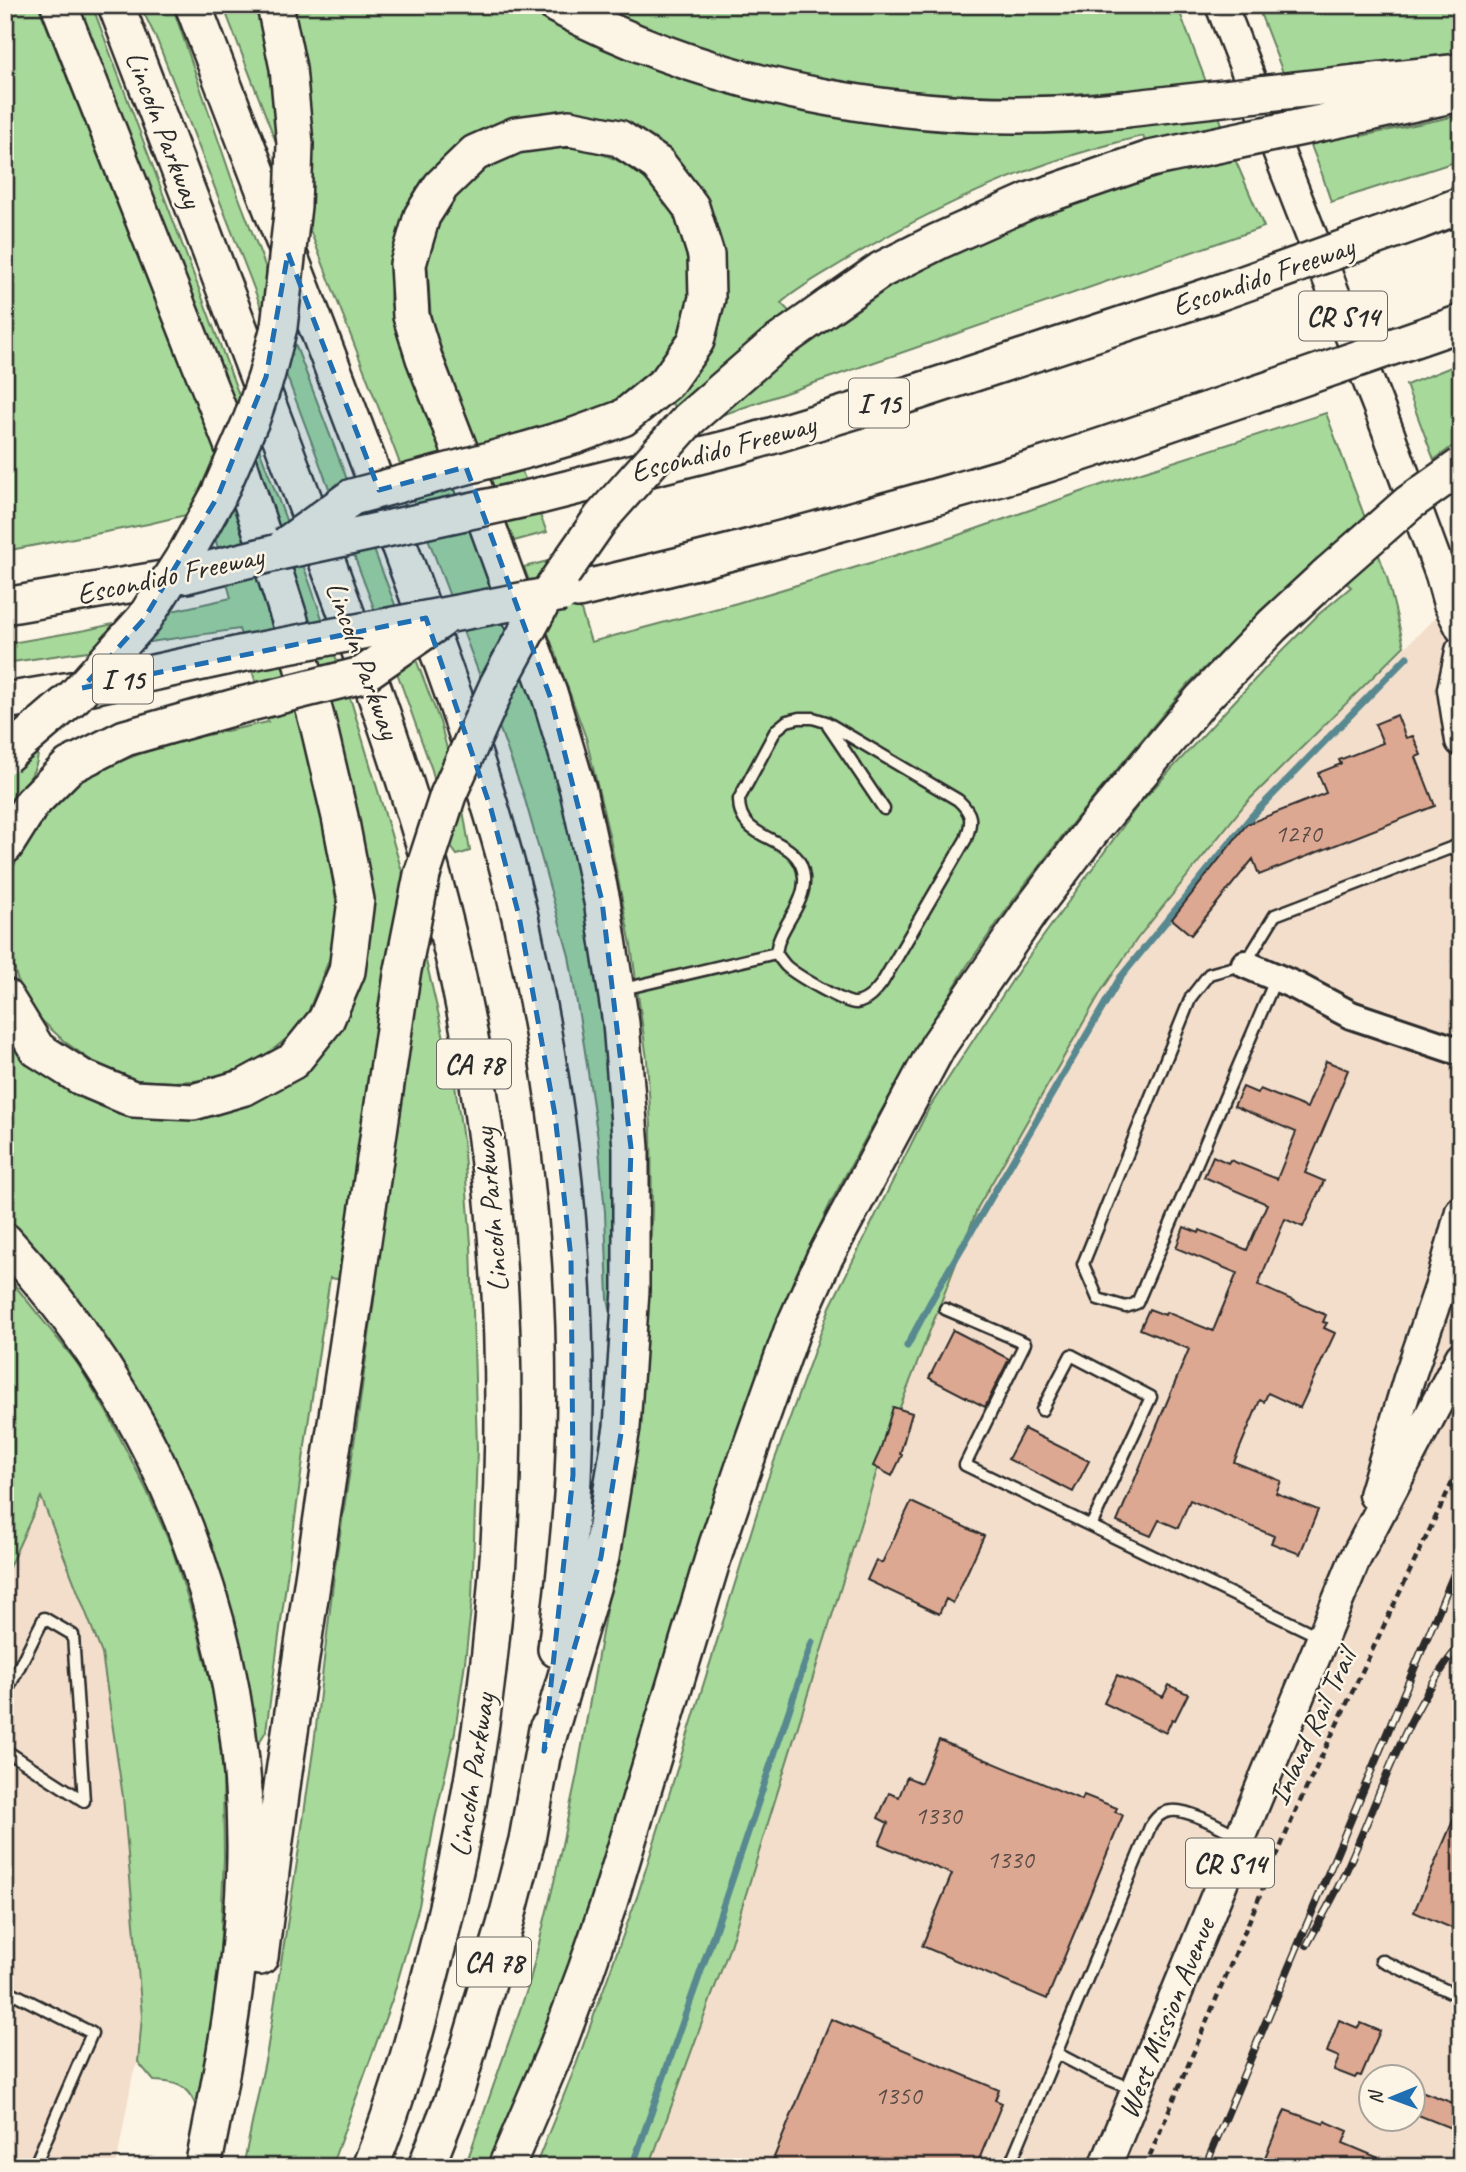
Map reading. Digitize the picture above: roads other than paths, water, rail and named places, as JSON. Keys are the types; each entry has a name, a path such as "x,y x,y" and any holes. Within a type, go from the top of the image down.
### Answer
{"highway":[{"path":"5,997 37,1049 81,1077 133,1099 193,1102 244,1087 293,1061 326,1020 347,971 356,900 340,817 299,654 237,457 59,5"},
{"name":"Lincoln Parkway","path":"116,5 385,718 420,829 447,930 480,1098 497,1247 502,1325 503,1401 498,1552 490,1651 478,1749 458,1863 424,2001 370,2167"},
{"name":"CA 78","path":"193,5 370,466 455,697 491,809 519,916 539,1014 555,1115 571,1258 573,1475 568,1558 544,1751 527,1840 505,1925 455,2094 426,2167"},
{"path":"5,756 75,696 144,619 187,552 218,496 252,418 279,327 293,206 295,144 288,68 275,5"},
{"path":"556,5 582,19 658,50 743,78 820,96 922,111 999,115 1087,114 1461,93"},
{"path":"225,2167 266,1923 283,1779 402,975 422,875 448,794 498,684 542,603 601,518 689,419 773,346 881,270 1031,200 1150,159 1461,72"},
{"path":"275,553 352,497 523,451 574,436 623,418 667,382 696,341 707,298 706,255 691,206 658,164 619,138 569,128 516,135 475,153 441,186 422,216 408,264 411,316 424,358 551,699 574,777 602,901 621,1023 631,1148 631,1290 622,1427 601,1557 544,1751"},
{"name":"Escondido Freeway","path":"5,606 186,575 539,496 751,442 920,391 1214,294 1461,205"},
{"name":"I 15","path":"5,701 578,590 787,538 1043,465 1461,323"},
{"path":"506,2167 556,2050 586,1970 718,1545 792,1332 830,1247 938,1046 1030,912 1093,829 1202,699 1273,625 1326,576 1409,503 1461,466"},
{"path":"5,846 32,803 69,765 125,738 242,705 362,676 449,614"},
{"path":"5,1241 36,1274 79,1330 117,1389 154,1455 210,1597 226,1659 244,1790 245,1857 242,1916 231,2018 202,2167"}],"main road":[{"name":"CR S14","path":"1221,5 1386,426 1441,575 1449,604 1461,628"},
{"path":"1461,651 1453,689 1461,741"},
{"name":"West Mission Avenue","path":"1105,2167 1354,1559 1409,1378 1442,1282 1461,1211"},
{"name":"West Mission Avenue","path":"1354,1559 1461,1357"}],"street":[{"path":"1245,964 1351,1015 1461,1052"}],"lane":[{"path":"799,718 826,722 958,800 968,810 971,820 966,839 882,983 865,1000 856,1003 840,999 786,966 776,953 781,934 802,894 802,868 794,853 745,822 740,815 739,799 776,730 787,721 799,718"},
{"path":"826,722 884,809"},
{"path":"1276,978 1137,1303 1126,1307 1098,1299 1083,1264 1191,998 1209,974 1245,964 1275,915 1461,844"},
{"path":"615,991 776,953"},
{"path":"945,1309 1025,1343 965,1465 1322,1638"},
{"path":"1042,1410 1070,1356 1151,1397 1091,1526"},
{"path":"5,1695 44,1618 73,1635 84,1801 5,1750"},
{"path":"1009,2167 1150,1827 1157,1816 1172,1810 1208,1820 1240,1837"},
{"path":"1381,1960 1461,1997"},
{"path":"5,1989 92,2033 34,2167"},
{"path":"1056,2053 1096,2074 1136,2090"}],"waterway":[{"path":"907,1346 1120,978 1251,817 1407,657"},
{"path":"632,2167 812,1642"}],"railway":[{"path":"1205,2167 1461,1557"},
{"path":"1307,1945 1344,1874 1411,1722 1442,1669 1461,1644"}]}
